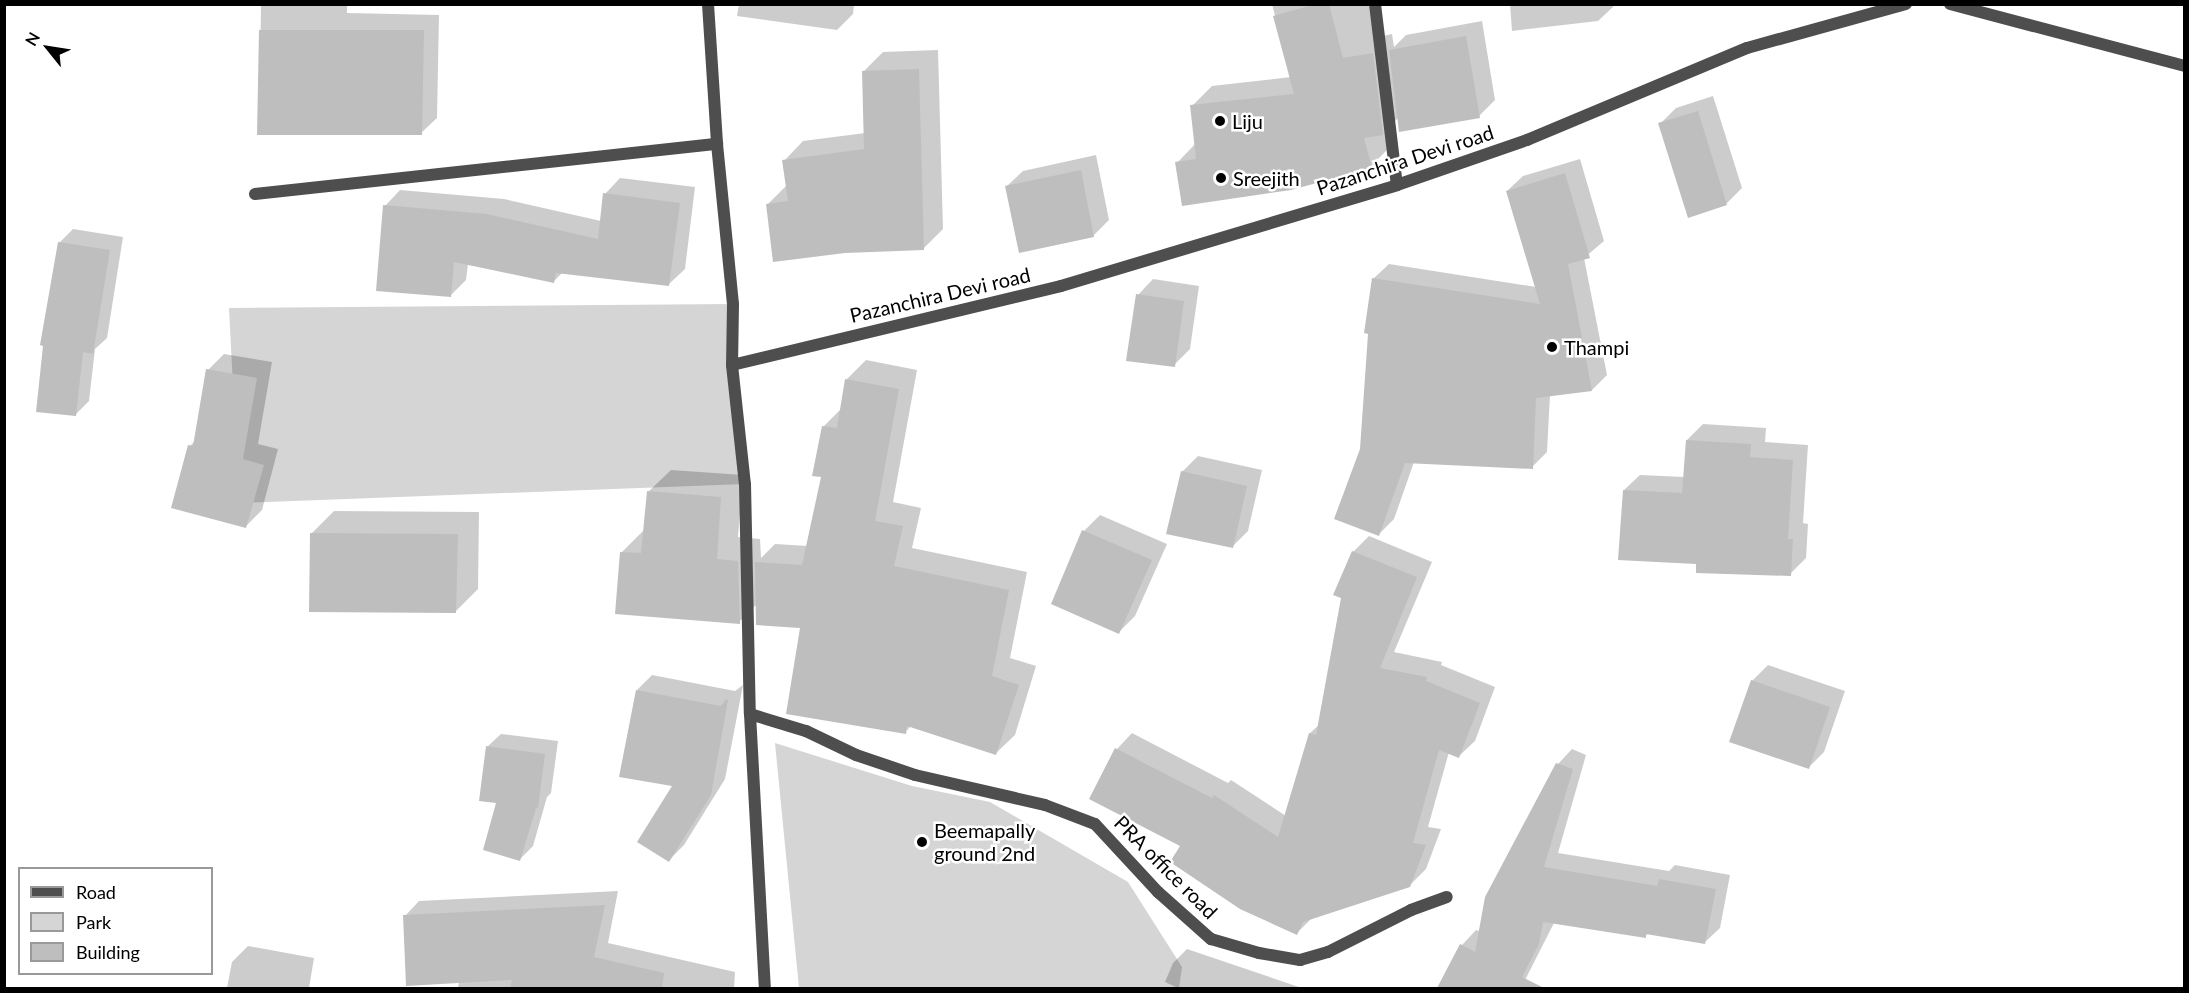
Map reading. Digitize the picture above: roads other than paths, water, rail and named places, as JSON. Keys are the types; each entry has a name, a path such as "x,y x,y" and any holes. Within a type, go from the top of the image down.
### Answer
{"street":[{"path":"708,4 717,144 733,304 732,365 745,484 750,714 765,988"},
{"path":"1375,4 1397,185"},
{"name":"Pazanchira Devi road","path":"732,365 1060,286 1397,185 1527,140 1746,48 1906,4"},
{"path":"1950,4 2184,66"},
{"path":"255,194 717,144"},
{"name":"PRA office road","path":"750,714 806,731 856,755 915,776 1044,805 1095,824 1158,892 1211,939 1259,953 1300,960 1328,952 1412,910 1447,897"}],"place":[{"name":"Liju","path":"1220,121"},
{"name":"Sreejith","path":"1221,178"},
{"name":"Thampi","path":"1552,347"},
{"name":"Beemapally ground 2nd","path":"922,842"}]}
